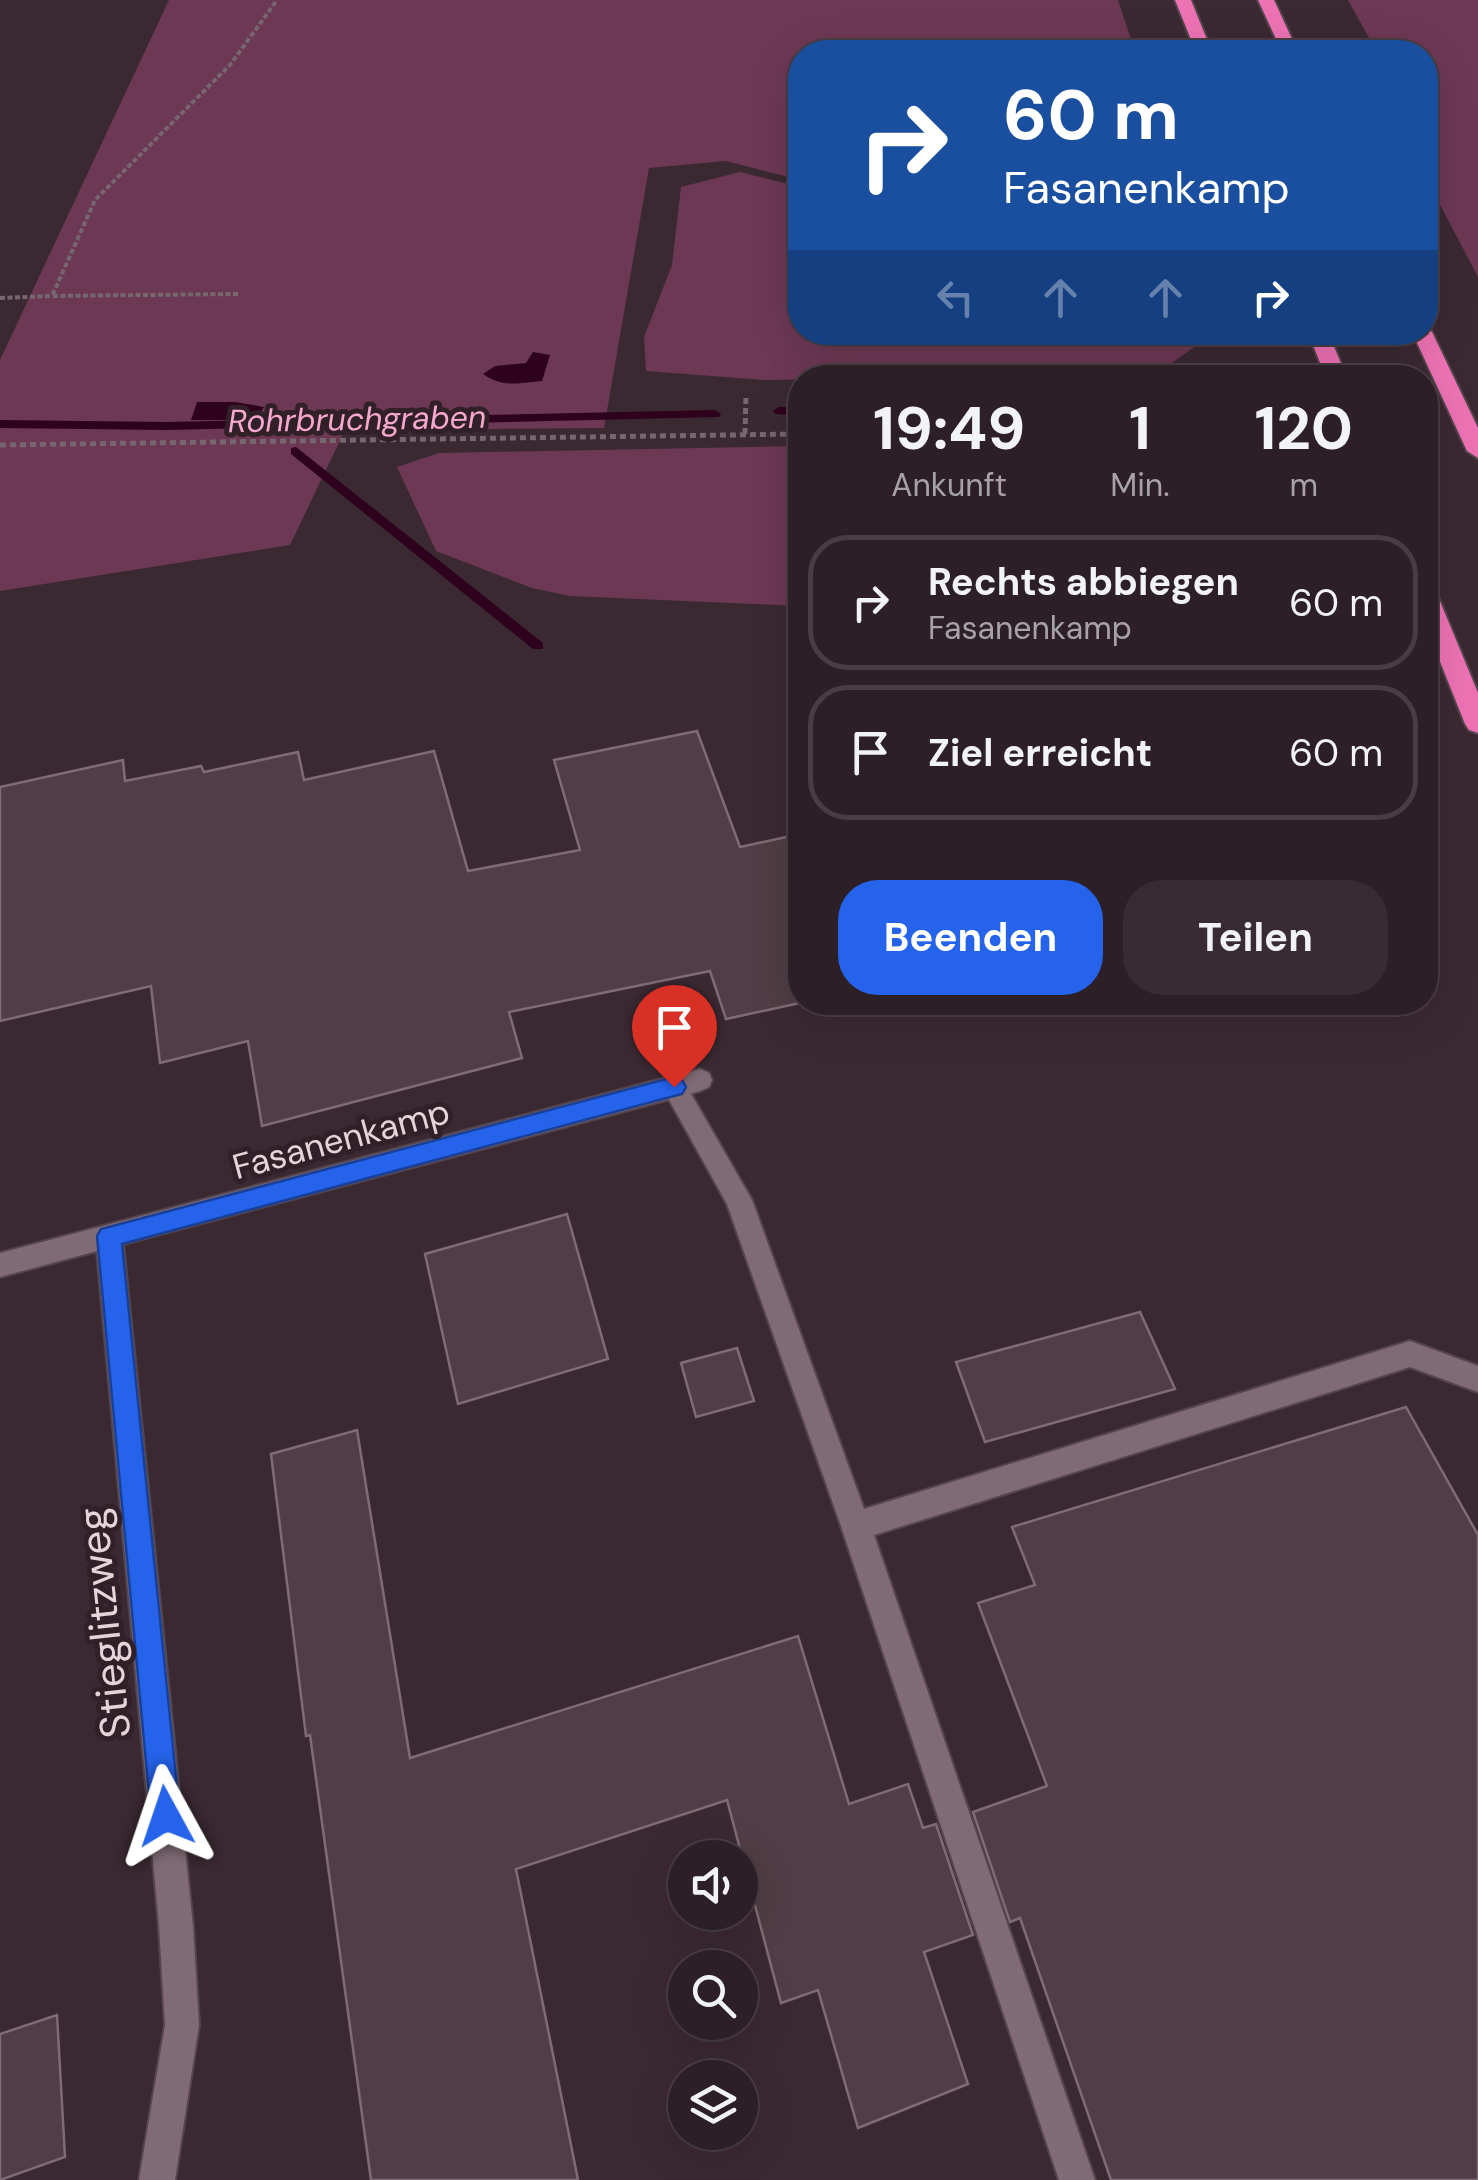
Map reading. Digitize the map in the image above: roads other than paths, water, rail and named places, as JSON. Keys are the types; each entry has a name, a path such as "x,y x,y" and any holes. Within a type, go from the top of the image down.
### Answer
{"highway":[{"path":"1183,0 1199,40"},
{"path":"1266,0 1284,40"},
{"path":"1438,366 1478,451"},
{"path":"1438,626 1478,724"}],"street":[{"name":"Fasanenkamp","path":"0,1265 687,1083 739,1200 856,1526"},
{"name":"Stieglitzweg","path":"109,1236 176,1926 182,2025 157,2180"},
{"path":"1077,2180 856,1526 1410,1354 1478,1379"}],"waterway":[{"name":"Rohrbruchgraben","path":"779,411 788,411"},
{"name":"Rohrbruchgraben","path":"0,424 167,426 715,414"},
{"path":"296,451 538,646"}]}
